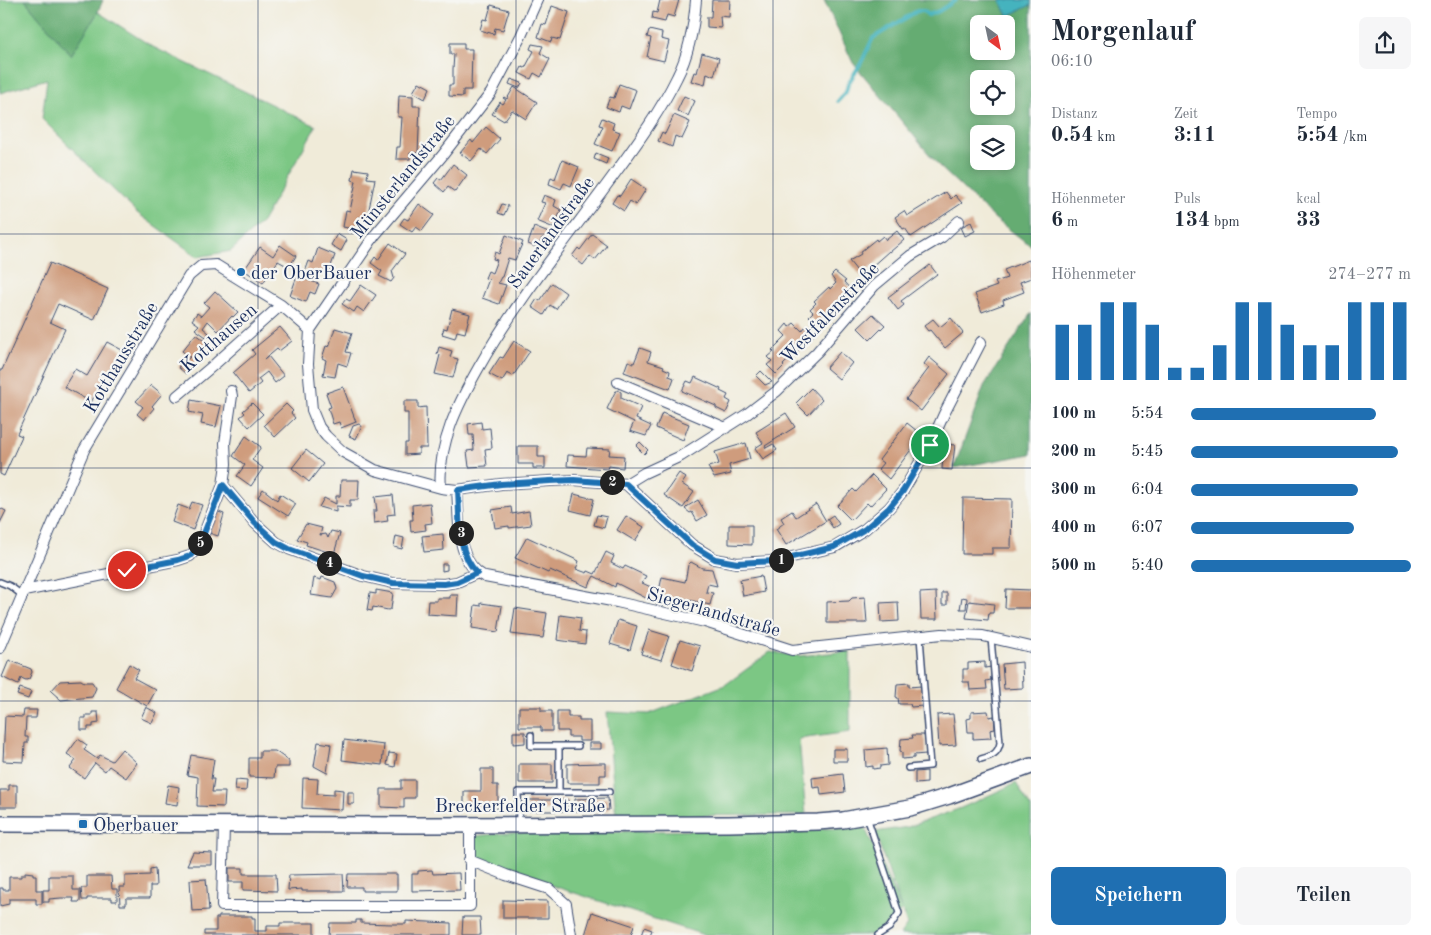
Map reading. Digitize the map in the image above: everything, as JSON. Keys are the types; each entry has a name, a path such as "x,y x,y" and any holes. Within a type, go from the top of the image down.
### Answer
{"main road":[{"name":"Breckerfelder Straße","path":"0,824 520,825 790,823 843,820 910,808 1031,766"}],"street":[{"name":"Münsterlandstraße","path":"310,330 375,235 442,156 491,93 521,36 537,0"},
{"name":"Sauerlandstraße","path":"441,488 443,458 450,424 465,392 501,329 633,148 678,76 694,28 696,0"},
{"name":"Westfalenstraße","path":"626,484 644,473 681,456 726,428 776,391 817,352 874,286 910,256 942,236 959,221"},
{"name":"Kotthausstraße","path":"0,648 84,450 189,276 201,266 216,265 281,305 310,330"},
{"name":"Kotthausen","path":"177,396 281,305"},
{"path":"310,330 308,364 312,410 319,427 326,436 352,458 375,470 441,488 458,490 501,484 574,480 626,484 692,545 715,559 737,563 775,561 834,547 865,529 889,508 903,491 930,445 981,342"},
{"path":"618,382 726,428"},
{"path":"23,593 190,556 199,546 225,486 225,443 232,396 231,391"},
{"path":"225,486 255,523 276,542 289,549 363,576 393,583 444,584 457,582 477,573 466,559 462,548 458,490"},
{"name":"Siegerlandstraße","path":"477,573 484,577 617,602 705,622 798,651 942,634 991,638 1031,647"},
{"path":"224,825 222,906 470,906 470,825"},
{"path":"470,860 506,875 549,888 566,904 571,935"}],"lane":[{"path":"0,582 23,593"},
{"path":"908,768 930,766 920,637"},
{"path":"981,759 995,754 1000,743 991,638"},
{"path":"531,735 531,746 578,746"},
{"path":"559,746 560,792"},
{"path":"520,825 518,792 609,792"},
{"path":"867,816 899,913 889,928 878,935"}],"green space":[{"path":"0,0 25,0 71,55 98,12 153,47 316,126 262,222 231,251 198,257 136,212 42,119 47,79 0,93"},
{"path":"25,0 103,0 98,12 71,55"},
{"path":"824,0 1031,0 1031,246 994,218 939,166 853,63"},
{"path":"1031,313 1031,454 954,468 984,386"},
{"path":"850,651 850,732 799,739 806,815 616,816 607,712 649,714 725,685 770,652 799,656"},
{"path":"1016,783 1031,808 1031,935 900,935 907,925 902,910 892,921 871,935 704,935 498,868 474,858 475,836 505,833 865,828 901,908 875,832 908,827 961,808"}],"water":[{"path":"1000,0 1031,0 1031,5 1008,15"}],"building":[{"path":"660,0 679,0 674,17 667,15 665,22 652,19 653,12 657,13"},
{"path":"712,0 730,0 729,17 720,16 721,28 707,27 707,17 711,17"},
{"path":"491,5 509,10 503,30 495,28 494,34 480,30 483,19 487,20"},
{"path":"552,6 569,12 560,40 552,38 551,42 538,37 542,24 546,25"},
{"path":"649,30 662,33 661,39 669,41 664,61 647,57 651,38 647,37"},
{"path":"450,43 464,43 464,49 472,49 471,90 463,90 463,97 449,96 449,85 453,85 454,54 450,54"},
{"path":"532,44 543,46 540,53 550,59 541,77 534,73 531,79 519,73 522,67 525,68 534,51 530,49"},
{"path":"702,53 719,58 714,76 707,73 705,85 691,81 694,72 697,73"},
{"path":"511,79 522,83 519,88 509,84"},
{"path":"419,82 430,88 425,99 413,92"},
{"path":"619,84 636,90 629,109 621,106 619,112 606,107 610,97 614,98"},
{"path":"514,87 537,102 526,119 512,110 504,121 492,114 500,102 503,104 506,100 503,98 507,99"},
{"path":"399,95 413,96 413,106 420,106 418,153 410,153 410,159 396,159 397,147 400,147 402,117 398,117"},
{"path":"684,96 695,101 688,116 677,111"},
{"path":"674,115 690,122 682,139 675,136 672,147 658,141 662,132 665,134"},
{"path":"602,118 614,123 612,129 620,132 612,151 595,144 603,126 599,125"},
{"path":"486,127 500,139 487,154 481,149 471,161 460,153 471,140 473,143"},
{"path":"596,153 608,158 606,164 594,159"},
{"path":"562,160 579,167 571,186 564,183 561,189 549,184 551,177 555,179"},
{"path":"453,164 467,175 455,192 448,187 444,192 434,183 438,178 441,180"},
{"path":"354,169 368,171 367,178 375,179 367,219 359,217 357,230 343,227 346,210 350,211 356,181 352,180"},
{"path":"631,179 646,189 636,205 630,201 624,211 612,203 617,195 620,196"},
{"path":"946,192 951,199 955,195 962,203 911,237 895,217 904,211 907,216"},
{"path":"544,195 556,200 554,206 561,210 554,228 537,221 545,203 541,202"},
{"path":"419,204 434,215 422,231 416,227 412,232 400,224 404,218 408,220"},
{"path":"502,204 508,206 504,215 498,213"},
{"path":"971,222 975,231 965,236 961,227"},
{"path":"534,227 551,234 548,240 542,238 538,248 528,244"},
{"path":"897,231 904,240 861,276 849,261 861,254 860,252 876,239 877,241 883,236 886,240"},
{"path":"337,234 347,240 341,251 331,245"},
{"path":"592,234 607,245 595,260 590,256 583,265 572,256 578,248 580,250"},
{"path":"506,235 523,242 515,260 508,258 498,283 506,285 499,304 482,298 489,279 485,278 488,271 492,273 497,260 493,259 495,252 499,254"},
{"path":"390,243 405,254 392,271 394,278 391,282 379,276 382,271 371,263 375,257 378,260"},
{"path":"280,245 296,256 289,267 278,261 263,283 244,270 260,247 273,256"},
{"path":"318,248 335,255 328,274 320,271 318,277 305,272 309,261 313,263"},
{"path":"1029,260 1031,278 1020,282 1024,292 1003,300 1004,304 982,312 975,294 997,286 995,282 1007,278 1004,270"},
{"path":"50,263 108,289 94,320 58,304 50,322 65,329 17,434 22,436 4,476 0,474 0,370 2,370"},
{"path":"930,265 937,274 901,301 904,305 898,310 888,297"},
{"path":"835,272 846,281 844,282 852,291 818,325 809,316 813,312 810,309 816,303 814,301 836,283 831,276"},
{"path":"297,276 319,284 315,294 310,292 306,302 290,296"},
{"path":"552,283 566,293 556,309 550,305 544,315 532,307 537,299 540,301"},
{"path":"361,285 376,295 364,312 357,307 354,312 342,304 346,299 350,301"},
{"path":"215,291 238,312 218,331 208,321 203,328 209,333 206,337 195,329 199,325 192,320 197,313 201,316 209,307 204,303"},
{"path":"452,309 470,314 465,333 457,331 455,338 442,334 444,328 447,329"},
{"path":"873,314 885,325 870,340 858,328"},
{"path":"951,318 963,333 945,348 930,330 928,331 924,326 933,319 940,327"},
{"path":"794,323 802,331 805,327 814,335 776,374 767,365 772,361 768,357 774,352 772,350 786,336 781,331 787,324 789,327"},
{"path":"280,327 292,341 279,351 277,349 268,356 284,376 275,383 267,372 258,379 261,383 249,393 233,373 255,354 252,350"},
{"path":"335,328 352,333 346,352 351,353 347,366 338,363 335,377 323,375 326,360 322,358 326,346 329,347"},
{"path":"196,334 208,343 201,352 204,354 186,374 178,367 190,357 182,351"},
{"path":"514,341 530,351 513,376 507,373 502,381 489,374"},
{"path":"107,342 122,350 91,402 64,387 75,369 87,376"},
{"path":"439,347 452,351 450,357 458,359 453,378 435,374 440,355 437,354"},
{"path":"640,348 651,352 648,361 664,366 663,368 670,371 669,376 674,378 670,389 624,372 628,361 634,363"},
{"path":"840,352 852,363 839,379 826,368"},
{"path":"929,357 949,374 921,411 906,399 929,368 924,364"},
{"path":"761,371 772,382 765,385 756,376"},
{"path":"695,377 721,389 720,391 728,395 726,399 731,402 726,413 716,408 716,406 682,391 687,381 692,383"},
{"path":"151,385 162,394 144,420 137,414 143,407 136,401"},
{"path":"343,387 356,422 341,428 339,422 333,424 328,408 331,407 326,393"},
{"path":"811,388 822,400 808,415 796,403"},
{"path":"618,390 621,392 621,398 641,407 636,419 651,426 646,436 630,431 634,422 607,409 615,392"},
{"path":"191,400 221,406 216,427 201,424 203,415 189,412"},
{"path":"404,401 418,401 418,408 426,407 427,448 419,448 419,454 405,455 405,443 408,443 408,413 404,413"},
{"path":"252,403 263,414 249,427 240,417 245,413 243,411"},
{"path":"286,404 293,411 291,413 295,418 275,437 264,425"},
{"path":"662,413 689,424 683,440 656,428"},
{"path":"786,413 795,427 765,446 766,448 773,444 777,450 763,459 755,448 763,443 756,432"},
{"path":"481,422 482,429 490,428 492,448 485,449 487,466 469,467 467,451 474,450 473,435 469,435 468,424"},
{"path":"907,423 922,435 889,479 878,469 883,463 879,460"},
{"path":"359,424 362,426 356,439 349,436 353,426"},
{"path":"246,436 261,447 252,460 263,468 251,486 237,476 245,465 233,456"},
{"path":"640,442 648,450 644,454 636,446"},
{"path":"746,443 750,459 729,465 731,474 714,478 708,467 719,464 715,452"},
{"path":"944,444 955,445 952,470 942,469"},
{"path":"518,446 538,446 538,457 545,457 545,468 533,468 533,464 518,464"},
{"path":"587,448 610,449 609,455 624,456 623,468 609,466 608,469 567,466 568,455 586,456"},
{"path":"306,450 323,464 309,482 292,468"},
{"path":"679,473 686,478 682,484 694,492 683,508 664,495"},
{"path":"872,475 886,489 870,506 867,503 851,520 837,506 853,489 856,492"},
{"path":"341,480 359,480 358,500 350,500 350,507 336,506 336,512 319,507 324,498 336,504 336,496 340,496"},
{"path":"263,489 277,500 280,494 296,504 288,516 258,497"},
{"path":"574,494 594,499 590,515 570,510"},
{"path":"393,495 395,514 387,515 388,521 374,523 373,511 377,511 375,497"},
{"path":"963,498 1012,499 1011,548 992,548 992,554 962,554"},
{"path":"698,500 707,515 697,521 692,512 690,513 685,509"},
{"path":"192,502 202,505 193,530 172,522 178,505 189,509"},
{"path":"430,503 432,523 425,524 426,530 411,532 410,520 413,520 412,505"},
{"path":"816,504 826,521 786,545 776,529 784,523 781,518 792,511 796,517"},
{"path":"511,507 512,514 529,511 531,525 495,528 492,510"},
{"path":"0,508 6,511 0,523"},
{"path":"216,511 224,514 218,536 209,533"},
{"path":"597,515 607,517 604,528 594,525"},
{"path":"833,515 839,524 833,528 827,519"},
{"path":"626,516 644,527 635,541 617,530"},
{"path":"306,524 322,528 320,535 326,534 328,538 331,531 340,533 334,554 306,545 307,542 297,539"},
{"path":"729,525 752,525 752,545 729,544"},
{"path":"443,534 444,550 424,552 422,536"},
{"path":"396,536 404,538 402,549 394,547"},
{"path":"527,537 579,561 576,569 587,573 588,571 595,574 606,552 614,556 611,563 623,569 625,566 646,576 642,583 653,588 648,599 616,583 615,587 594,576 588,587 550,570 548,573 515,558"},
{"path":"691,562 702,568 712,569 717,586 708,584 706,592 713,593 710,605 681,598 680,601 658,596 662,577 685,582 688,565"},
{"path":"442,564 447,564 447,570 442,571"},
{"path":"761,576 764,592 743,596 740,580"},
{"path":"322,577 335,582 337,589 332,598 311,595 314,578 321,580"},
{"path":"1006,589 1031,590 1031,608 1005,608"},
{"path":"376,590 393,593 391,609 373,607 372,611 367,610 370,593 376,594"},
{"path":"936,592 937,619 921,619 920,593"},
{"path":"942,593 947,593 947,605 942,605"},
{"path":"450,595 458,595 457,616 427,614 428,601 437,601 437,598 450,598"},
{"path":"865,597 867,623 827,623 827,602 849,601 852,598"},
{"path":"962,597 967,598 966,609 960,609"},
{"path":"969,601 994,604 993,613 989,613 988,620 966,618"},
{"path":"898,602 899,621 881,622 880,603"},
{"path":"481,603 502,606 498,632 472,628 475,605 481,606"},
{"path":"515,608 547,613 543,638 511,634"},
{"path":"560,615 581,618 579,631 586,632 585,644 557,640"},
{"path":"618,620 637,626 630,650 610,644"},
{"path":"649,630 669,636 661,660 641,654"},
{"path":"680,640 700,646 692,671 672,664"},
{"path":"9,660 31,669 32,672 29,679 21,678 18,685 2,677"},
{"path":"985,662 985,668 991,667 991,680 986,681 987,689 970,690 969,682 963,682 963,669 968,669 968,663"},
{"path":"1022,662 1023,688 1004,689 1002,664"},
{"path":"129,664 139,670 134,678 156,690 147,706 116,688"},
{"path":"81,680 92,682 96,688 92,697 61,700 51,691 60,681"},
{"path":"909,683 909,687 921,686 923,706 911,707 910,704 899,704 896,697 897,684"},
{"path":"20,688 31,692 28,699 17,695"},
{"path":"146,707 157,713 152,723 141,718"},
{"path":"519,707 541,707 541,711 552,711 552,731 541,731 541,727 519,727"},
{"path":"24,710 37,710 36,718 26,718 25,737 28,737 28,743 25,743 24,762 3,761 5,716 23,717"},
{"path":"557,711 568,711 568,717 579,717 579,721 590,721 590,741 579,741 579,737 568,737 568,731 557,731"},
{"path":"988,711 989,717 994,716 995,729 990,730 991,738 973,739 973,732 968,732 967,719 971,718 971,712"},
{"path":"92,712 98,712 99,723 93,724 93,727 88,727 88,730 81,730 81,718 86,718 86,715 92,715"},
{"path":"953,714 956,745 939,746 937,715"},
{"path":"513,732 525,732 525,743 513,744"},
{"path":"912,735 924,735 926,754 902,759 902,752 900,751 901,739 913,738"},
{"path":"78,739 87,745 84,750 97,759 100,755 112,761 122,749 137,763 126,778 109,766 105,771 95,763 84,778 70,768 76,760 67,754"},
{"path":"344,740 384,745 382,765 342,760"},
{"path":"318,742 331,744 327,773 314,766"},
{"path":"589,743 601,743 601,749 589,749"},
{"path":"887,748 888,765 873,769 873,766 866,767 865,750"},
{"path":"833,749 847,749 847,761 833,761"},
{"path":"260,751 275,751 289,761 289,767 275,767 274,778 249,777 249,758 260,758"},
{"path":"389,753 397,754 395,767 387,765"},
{"path":"191,755 214,759 211,779 214,779 212,792 225,792 224,807 197,806 198,777 187,775"},
{"path":"606,763 606,775 600,775 600,783 567,783 567,764"},
{"path":"519,764 552,764 552,783 519,783"},
{"path":"481,769 493,769 493,785 498,785 498,809 464,808 464,791 481,791"},
{"path":"927,771 927,783 915,784 915,772"},
{"path":"843,774 845,792 821,795 820,787 813,788 812,778"},
{"path":"303,778 318,779 317,794 334,795 334,789 343,790 342,810 302,808"},
{"path":"236,780 247,781 246,791 235,790"},
{"path":"401,780 415,780 415,798 404,798 404,808 381,807 381,789 401,789"},
{"path":"9,785 17,785 17,807 0,807 0,790 9,790"},
{"path":"168,785 179,787 177,805 165,803"},
{"path":"348,792 354,792 354,804 348,804"},
{"path":"608,798 609,810 575,811 575,799"},
{"path":"527,800 568,800 568,811 527,811"},
{"path":"193,852 212,853 212,865 187,865"},
{"path":"155,868 156,886 150,886 150,898 126,898 126,905 120,905 119,887 125,887 125,876 150,875 150,869"},
{"path":"229,868 243,868 243,874 276,874 277,891 243,890 243,882 229,882"},
{"path":"432,870 433,874 459,873 460,890 412,891 412,874 418,874 418,871"},
{"path":"25,872 36,875 36,890 42,890 42,904 36,904 36,899 9,899 9,904 0,906 0,888 9,890 9,877 21,877 21,875 25,875"},
{"path":"343,874 344,891 288,890 289,875"},
{"path":"348,874 397,874 397,891 362,891 362,887 347,887"},
{"path":"49,876 73,876 73,890 80,890 80,902 73,902 74,898 61,898 49,899 49,902 43,902 43,890 49,890"},
{"path":"87,876 111,876 112,889 117,889 117,901 112,901 112,898 87,898 87,900 82,900 81,888 87,888"},
{"path":"206,879 209,910 192,911 190,880"},
{"path":"503,900 548,901 548,918 503,918"},
{"path":"592,912 634,926 631,935 585,935"},
{"path":"219,916 252,916 252,918 255,918 255,931 267,931 267,926 280,926 280,923 314,923 314,935 204,935 204,931 216,931 216,918 219,918"},
{"path":"463,917 480,917 481,935 462,935"},
{"path":"356,920 361,920 361,923 392,924 406,924 406,921 451,923 451,935 329,935 330,923 356,923"},
{"path":"644,927 652,930 650,935 641,935"}],"waterway":[{"path":"838,101 846,92 848,84 873,38 917,11 924,11 928,15 939,11 956,0"}],"place":[{"name":"der OberBauer","path":"241,272"},
{"name":"Oberbauer","path":"83,824"}],"route":[{"path":"127,570 190,556 199,546 223,485 255,523 276,542 289,549 363,576 393,583 444,584 457,582 477,573 466,559 462,548 458,490 501,484 574,480 626,484 692,545 715,559 737,563 775,561 834,547 865,529 889,508 903,491 930,445"}]}
